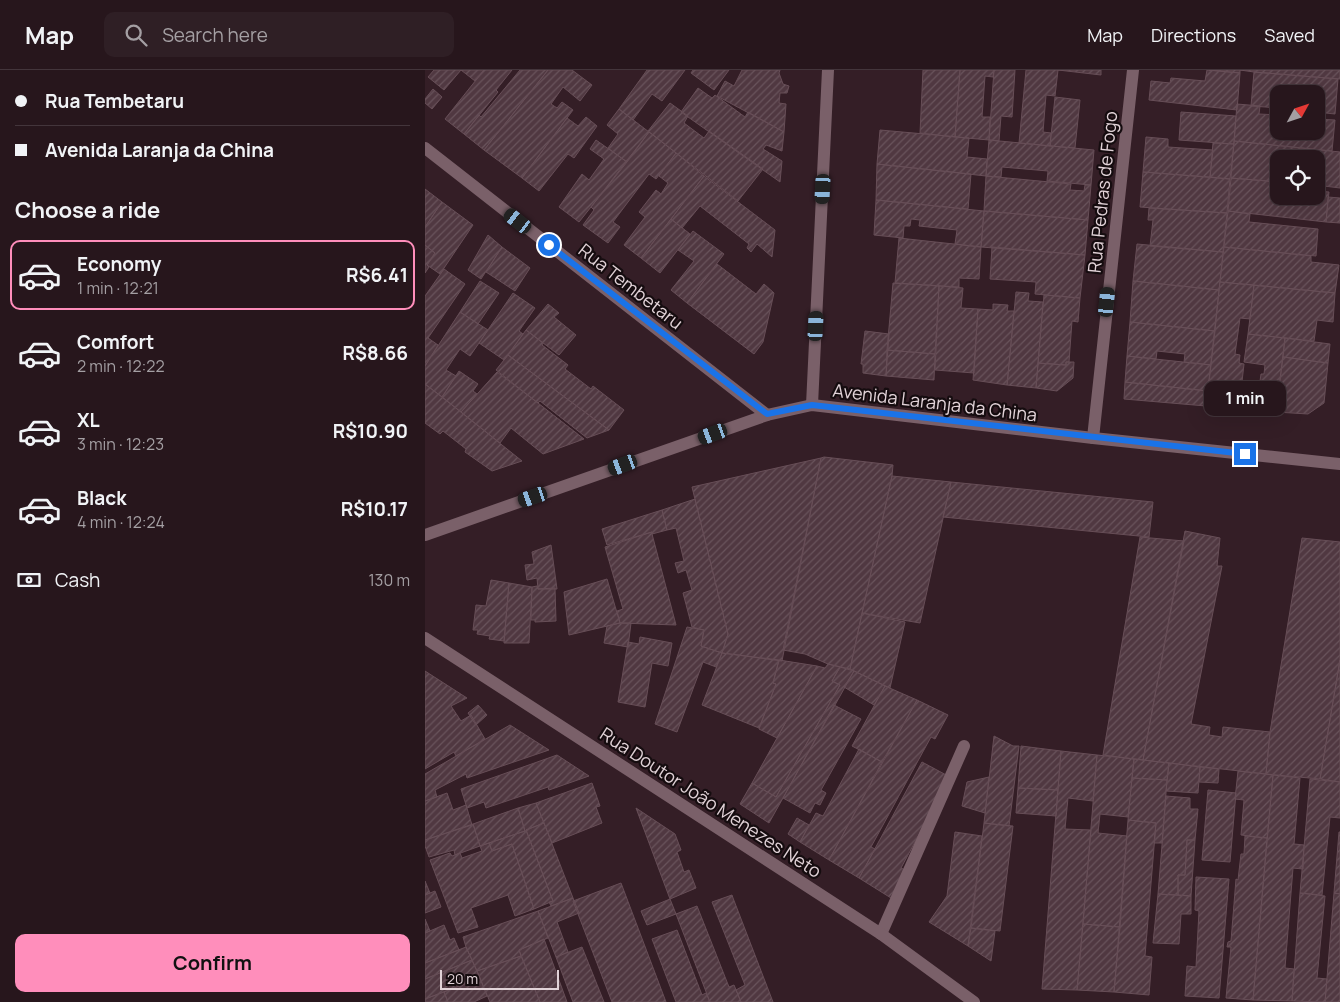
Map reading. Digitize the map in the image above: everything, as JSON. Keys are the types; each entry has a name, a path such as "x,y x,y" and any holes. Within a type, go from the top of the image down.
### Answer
{"street":[{"path":"812,405 828,70"},
{"name":"Rua Pedras de Fogo","path":"1093,438 1133,70"},
{"name":"Rua Tembetaru","path":"425,148 767,414"},
{"name":"Avenida Laranja da China","path":"425,535 767,414 812,405 1093,438 1340,464"},
{"name":"Rua Doutor João Menezes Neto","path":"425,638 881,934 974,1002"},
{"path":"881,934 964,746"}],"building":[{"path":"434,70 461,70 444,90 428,77"},
{"path":"461,70 484,70 475,81"},
{"path":"484,70 512,70 496,90 498,92 464,134 445,119"},
{"path":"520,70 548,70 484,150 464,134 479,115 481,117"},
{"path":"548,70 572,70 592,85 580,101 563,87 551,104 557,108 562,102 573,110 522,178 484,150"},
{"path":"647,70 685,70 662,101 652,94 633,120 619,109"},
{"path":"693,70 729,70 714,90 691,73"},
{"path":"742,70 780,70 779,73 783,84 789,86 787,93 780,93 779,103 786,104 784,132 717,96 725,81 734,86"},
{"path":"923,70 960,70 955,137 920,133"},
{"path":"960,70 994,70 993,77 985,76 982,117 990,117 989,140 955,137"},
{"path":"994,70 1015,70 1012,117 1001,116 999,141 989,140"},
{"path":"1026,70 1058,70 1055,96 1046,95 1043,132 1051,133 1050,146 1019,143"},
{"path":"1058,70 1101,70 1101,75"},
{"path":"1207,70 1240,73 1237,110 1149,100 1151,81 1170,83 1171,78 1205,81"},
{"path":"1209,70 1240,70 1240,73"},
{"path":"1240,70 1340,70 1340,79 1254,72"},
{"path":"1254,72 1338,79 1335,114 1325,113 1325,85 1270,85 1270,107 1251,106"},
{"path":"698,88 712,98 715,95 745,117 748,112 784,132 782,151 766,145 763,149 782,161 780,182 681,112"},
{"path":"433,89 442,97 432,109 425,103 425,99"},
{"path":"1055,97 1080,100 1075,148 1050,146"},
{"path":"670,103 688,116 684,123 704,138 709,131 763,169 738,201 648,131"},
{"path":"1237,104 1260,106 1259,114 1270,115 1270,140 1325,140 1325,119 1335,120 1332,151 1234,141"},
{"path":"619,109 649,132 627,162 608,148 618,134 607,125"},
{"path":"1181,112 1236,116 1234,144 1179,140"},
{"path":"586,117 597,126 574,158 568,154 539,191 522,178 567,118 578,126"},
{"path":"880,130 969,138 967,157 987,159 986,176 877,164"},
{"path":"649,132 676,153 656,179 649,174 613,222 620,227 608,243 583,225 594,210 591,207"},
{"path":"1146,137 1168,139 1168,147 1213,150 1210,177 1143,172"},
{"path":"596,140 627,162 579,222 559,207 582,174 589,180 604,159 590,149"},
{"path":"989,140 1094,150 1091,185 1047,181 1048,171 1002,167 1001,177 986,176"},
{"path":"1234,141 1321,150 1270,150 1270,181 1231,178"},
{"path":"1213,143 1234,144 1230,179 1210,177"},
{"path":"1325,150 1340,152 1340,188 1325,186"},
{"path":"676,153 704,176 641,258 624,245 645,217 639,212 656,190 661,194 668,183 659,176"},
{"path":"877,164 971,174 968,209 876,200"},
{"path":"1143,172 1230,179 1227,213 1140,207"},
{"path":"704,176 775,230 772,257 757,244 751,252 747,248 749,244 700,206 682,228 671,219"},
{"path":"986,176 1071,184 1070,190 1084,191 1085,185 1091,185 1088,220 984,211"},
{"path":"1231,178 1270,181 1270,205 1325,205 1325,192 1329,192 1326,222 1228,211"},
{"path":"425,189 442,202 425,227"},
{"path":"1328,197 1340,198 1340,223 1326,222"},
{"path":"876,200 984,211 981,247 955,244 957,230 919,226 920,220 911,219 910,226 904,226 903,238 874,235"},
{"path":"442,202 473,225 440,274 427,265 435,253 425,245 425,227"},
{"path":"1149,208 1227,213 1223,252 1150,246 1153,220 1148,220"},
{"path":"984,211 1088,220 1085,255 981,247"},
{"path":"1228,211 1250,214 1249,222 1318,229 1316,256 1224,247"},
{"path":"671,219 690,234 660,273 641,258"},
{"path":"693,231 724,254 687,303 671,290 694,261 678,250"},
{"path":"488,235 502,247 481,279 468,270"},
{"path":"899,238 981,247 979,279 959,278 959,287 895,283"},
{"path":"1137,244 1223,252 1219,290 1133,281"},
{"path":"425,245 435,253 427,265 429,267 425,273"},
{"path":"502,247 530,268 515,291 486,272"},
{"path":"992,247 1085,255 1080,298 1035,294 1036,282 990,279"},
{"path":"1224,247 1311,256 1311,262 1339,265 1335,293 1220,282"},
{"path":"717,264 756,294 764,284 774,293 763,342 754,354 687,303"},
{"path":"444,269 465,284 428,338 438,345 425,366 425,296"},
{"path":"480,281 499,293 478,324 460,312"},
{"path":"1133,281 1219,290 1215,331 1130,322"},
{"path":"1220,282 1254,285 1250,319 1240,318 1235,354 1240,355 1239,363 1244,364 1239,408 1206,406"},
{"path":"893,283 939,286 935,354 887,350"},
{"path":"1254,285 1335,293 1333,322 1317,320 1314,341 1248,334"},
{"path":"939,286 963,288 961,308 978,309 974,373 935,370"},
{"path":"1016,292 1029,293 1028,301 1043,302 1036,388 1007,385"},
{"path":"513,293 535,308 519,331 523,334 504,360 479,343"},
{"path":"1044,295 1080,298 1078,322 1072,321 1069,362 1066,362 1066,365 1038,363"},
{"path":"548,304 559,313 554,317 576,335 559,355 526,330"},
{"path":"993,304 1008,305 1007,311 1014,311 1007,385 973,380 978,309 993,310"},
{"path":"460,312 488,330 470,356 460,349 446,370 456,376 442,397 425,384 425,366"},
{"path":"1130,322 1215,331 1211,365 1184,362 1185,354 1157,351 1156,359 1127,356"},
{"path":"526,330 568,365 565,369 591,389 593,386 624,410 609,430 508,355"},
{"path":"865,331 889,334 886,376 863,373 863,364 861,364"},
{"path":"1248,334 1285,338 1276,412 1256,410 1261,374 1264,374 1265,365 1244,362"},
{"path":"1285,338 1330,344 1328,363 1283,357"},
{"path":"887,350 935,354 934,380 886,376"},
{"path":"508,355 609,430 587,438 540,401 538,403 496,370"},
{"path":"1127,356 1211,365 1208,391 1125,382"},
{"path":"1283,357 1328,363 1324,403 1308,414 1276,412"},
{"path":"1066,362 1074,362 1073,378 1057,391 1036,388 1038,363 1066,365"},
{"path":"459,371 478,384 473,391 477,394 461,412 442,397"},
{"path":"497,372 584,439 543,454 511,428 500,443 461,412"},
{"path":"1125,382 1208,391 1206,406 1124,399"},
{"path":"425,384 522,461 492,471 465,452 466,449 443,431 440,434 425,423"},
{"path":"821,458 893,465 850,669 828,664 805,654 783,650"},
{"path":"821,458 782,661 722,653 728,634 692,487"},
{"path":"892,476 951,482 920,623 862,613"},
{"path":"951,482 1153,502 1149,537 943,517"},
{"path":"695,499 728,634 722,653 701,646 704,630 692,627 683,593 692,590 686,570 678,573 675,563 684,561 676,528 667,530 662,510"},
{"path":"662,510 667,530 652,534 652,532 607,545 602,529"},
{"path":"1185,531 1220,538 1217,566 1222,566 1191,724 1210,727 1209,735 1222,737 1223,727 1270,732 1266,774 1143,760"},
{"path":"652,532 676,625 620,623 617,611 623,609 605,547"},
{"path":"1140,537 1184,541 1143,760 1103,755"},
{"path":"1302,538 1340,542 1340,660 1320,779 1266,774 1270,732"},
{"path":"551,545 557,589 538,589 537,578 527,580 525,565 534,564 532,552"},
{"path":"607,579 620,623 569,635 564,592"},
{"path":"491,580 509,583 504,641 489,639 490,636 477,634 478,630 473,630 476,605 486,606"},
{"path":"509,583 532,587 529,643 504,643"},
{"path":"537,586 538,589 555,588 556,621 535,622 535,620 531,620 532,587"},
{"path":"862,613 905,622 890,688 850,669"},
{"path":"631,623 628,647 604,643 607,626"},
{"path":"687,627 704,630 701,646 722,653 716,667 703,662 677,732 655,724"},
{"path":"640,637 672,643 668,666 652,663 645,707 618,702 628,642 639,644"},
{"path":"722,653 779,660 773,683 776,684 759,728 702,705"},
{"path":"779,660 817,666 777,738 759,729 776,684 773,683"},
{"path":"1340,660 1340,782 1320,779"},
{"path":"828,664 840,667 832,681 840,685 776,797 752,783 817,666 825,668"},
{"path":"840,667 854,671 769,823 740,804 752,783 776,797 840,685 832,681"},
{"path":"425,671 467,698 451,706 461,721 471,715 485,739 456,756 454,752 425,769"},
{"path":"854,671 885,686 874,705 844,687"},
{"path":"885,686 917,700 882,762 852,746"},
{"path":"917,700 948,715 935,739 931,737 871,847 875,849 859,878 829,860"},
{"path":"478,705 487,715 476,725 468,713"},
{"path":"834,705 861,719 821,790 826,793 820,805 815,803 810,813 783,798"},
{"path":"510,725 549,750 467,778 466,774 435,790 437,797 425,801 425,774"},
{"path":"994,736 1013,746 1019,746 1009,826 984,823"},
{"path":"1021,746 1061,751 1058,790 1018,788"},
{"path":"859,749 882,762 829,860 800,842 816,813 823,816"},
{"path":"1061,751 1097,755 1093,801 1068,798 1065,829 1091,830 1077,990 1042,989"},
{"path":"557,755 589,776 549,790 548,787 486,808 484,802 467,808 461,789"},
{"path":"1097,755 1134,759 1128,817 1100,814 1098,833 1127,836 1120,927 1083,924"},
{"path":"1134,759 1169,763 1167,780 1132,778"},
{"path":"922,762 950,777 901,868 905,870 891,898 859,878"},
{"path":"1169,763 1200,767 1198,793 1166,791"},
{"path":"1200,767 1219,769 1218,783 1199,782"},
{"path":"1238,771 1273,775 1267,838 1241,835 1244,800 1235,799"},
{"path":"1273,775 1300,778 1294,844 1304,845 1303,869 1293,868 1285,968 1294,969 1292,1001 1253,1000"},
{"path":"989,777 985,813 962,806 967,782"},
{"path":"1132,778 1167,780 1162,843 1154,843 1156,823 1128,820"},
{"path":"1310,779 1340,782 1340,818 1330,817 1322,895 1300,893"},
{"path":"592,783 600,806 596,807 602,823 552,843 536,803"},
{"path":"1018,788 1058,790 1056,816 1016,813"},
{"path":"1208,790 1236,793 1230,862 1202,860"},
{"path":"447,793 453,810 466,805 472,825 425,840 425,801"},
{"path":"1166,796 1190,798 1190,809 1198,809 1195,840 1187,840 1185,875 1178,875 1178,895 1158,894"},
{"path":"536,803 544,823 526,830 553,901 534,909 512,844 492,851 489,843 525,831 518,808"},
{"path":"518,808 525,831 480,846 473,824"},
{"path":"636,808 675,834 681,850 677,852 684,872 689,870 696,888 670,899"},
{"path":"797,818 809,825 800,842 788,834"},
{"path":"1128,820 1156,823 1145,956 1152,957 1149,995 1114,992"},
{"path":"544,823 573,898 551,906 549,902 553,901 526,830"},
{"path":"984,823 1013,826 1000,931 971,928"},
{"path":"473,824 480,846 455,855 454,850 429,857 425,840"},
{"path":"955,832 982,836 968,946 929,922 947,896"},
{"path":"1340,832 1340,894 1334,893"},
{"path":"1245,836 1267,838 1253,1000 1226,998 1231,947 1227,947 1228,942 1231,941 1236,879 1238,880 1241,854 1244,854"},
{"path":"1187,840 1195,840 1191,896 1178,895 1178,875 1185,875"},
{"path":"489,843 492,851 512,844 534,909 515,916 508,895 471,908 478,927 458,933 430,860 450,853 452,856 460,853 462,858 482,851 480,846"},
{"path":"1196,877 1229,879 1219,998 1185,996 1187,966 1196,967 1199,911 1195,910"},
{"path":"425,881 430,893 425,895"},
{"path":"621,883 666,1002 612,1002 573,901"},
{"path":"435,891 441,907 425,913 425,895"},
{"path":"1300,893 1325,896 1317,978 1327,979 1325,1002 1292,1001"},
{"path":"1334,893 1340,894 1340,1002 1325,1002"},
{"path":"1158,894 1191,896 1191,914 1181,914 1179,944 1153,943"},
{"path":"732,895 773,1002 741,1002 736,990 745,985 712,902"},
{"path":"573,898 579,913 557,922 568,952 556,957 538,911"},
{"path":"670,899 676,914 647,925 641,911"},
{"path":"697,906 729,987 734,985 741,1002 710,1002 676,914"},
{"path":"538,911 548,938 519,950 521,956 477,971 463,937"},
{"path":"425,919 430,931 425,933"},
{"path":"1083,924 1120,927 1114,992 1077,990"},
{"path":"444,925 450,940 454,938 459,950 425,963 425,933"},
{"path":"971,928 995,931 991,961 968,946"},
{"path":"677,930 702,995 706,993 710,1002 676,1002 652,939"},
{"path":"544,939 567,1002 540,1002 519,950"},
{"path":"466,947 472,960 425,979 425,963"},
{"path":"582,947 604,1002 573,1002 556,957"},
{"path":"521,956 540,1002 490,1002 477,971"},
{"path":"472,960 480,978 425,999 425,979"},
{"path":"480,978 487,996 474,1002 448,1002 444,992"},
{"path":"444,992 448,1002 425,1002 425,999"}],"route":[{"path":"549,245 767,414 812,405 1245,454"}]}
